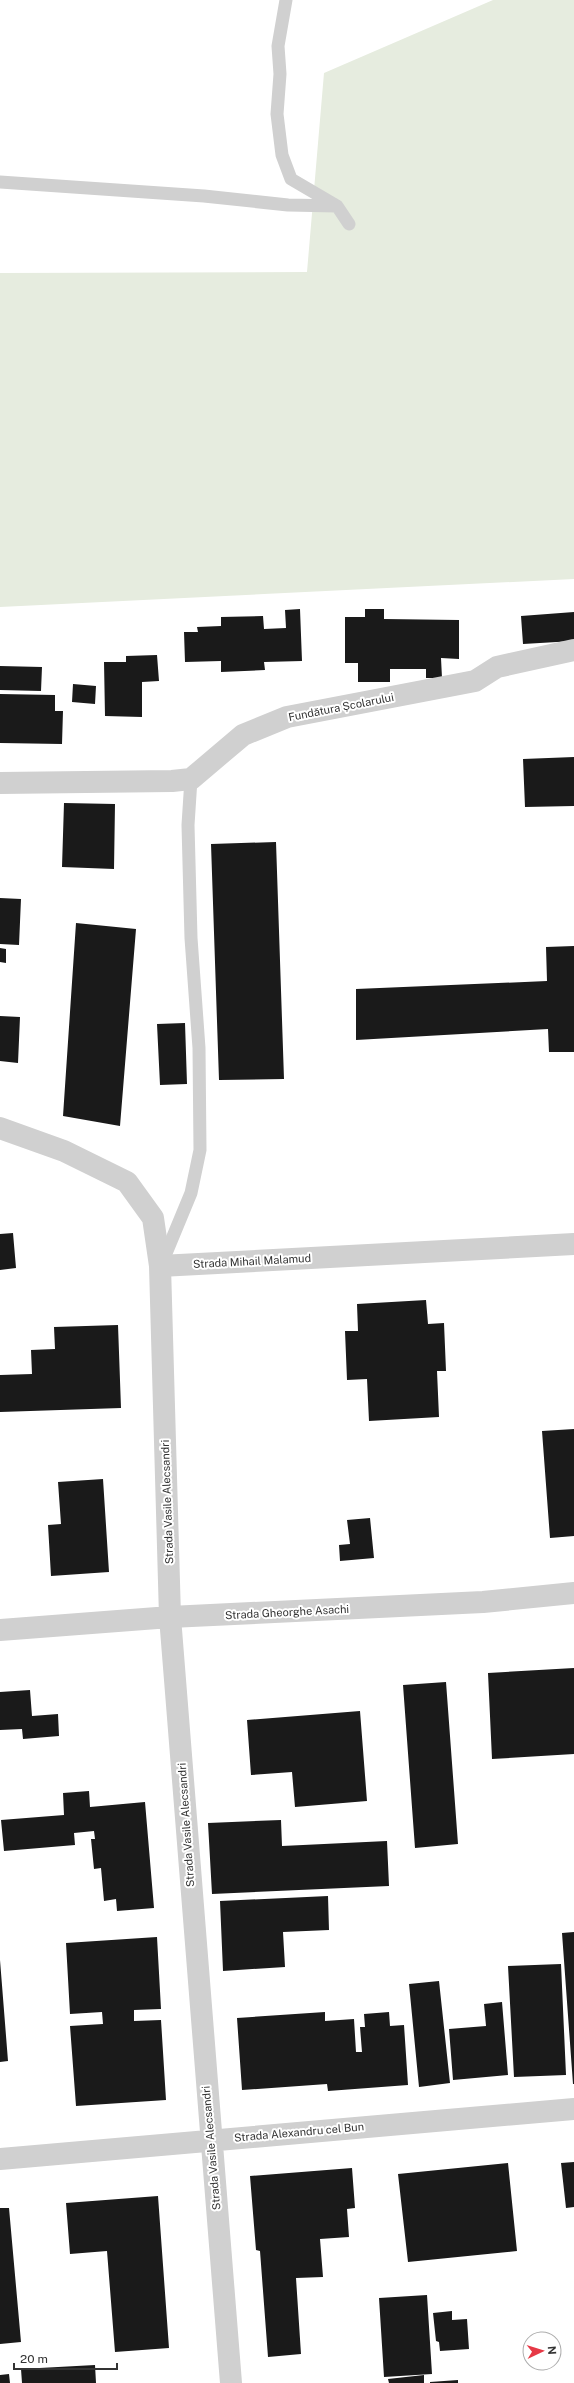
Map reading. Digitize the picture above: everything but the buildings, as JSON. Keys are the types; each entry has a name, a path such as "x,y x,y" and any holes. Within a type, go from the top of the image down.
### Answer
{"street":[{"name":"Fundătura Școlarului","path":"191,779 243,735 287,717 475,681 497,667 574,650"},
{"path":"0,783 172,782 191,779"},
{"path":"0,1128 64,1151 127,1182 153,1218 160,1266"},
{"name":"Strada Mihail Malamud","path":"160,1266 574,1244"},
{"name":"Strada Vasile Alecsandri","path":"160,1266 170,1617 210,2140 231,2383"},
{"name":"Strada Gheorghe Asachi","path":"0,1630 170,1617 483,1602 574,1594"},
{"name":"Strada Alexandru cel Bun","path":"0,2159 574,2108"}],"lane":[{"path":"286,0 278,46 280,74 277,114 282,155 291,179 337,206 349,224"},
{"path":"0,182 204,196 288,205 337,206"},
{"path":"160,1266 191,1193 200,1150 199,1048 191,938 188,825 191,779"}],"shaded area":[{"path":"493,0 574,0 574,579 0,607 0,273 307,272 324,73"}]}
